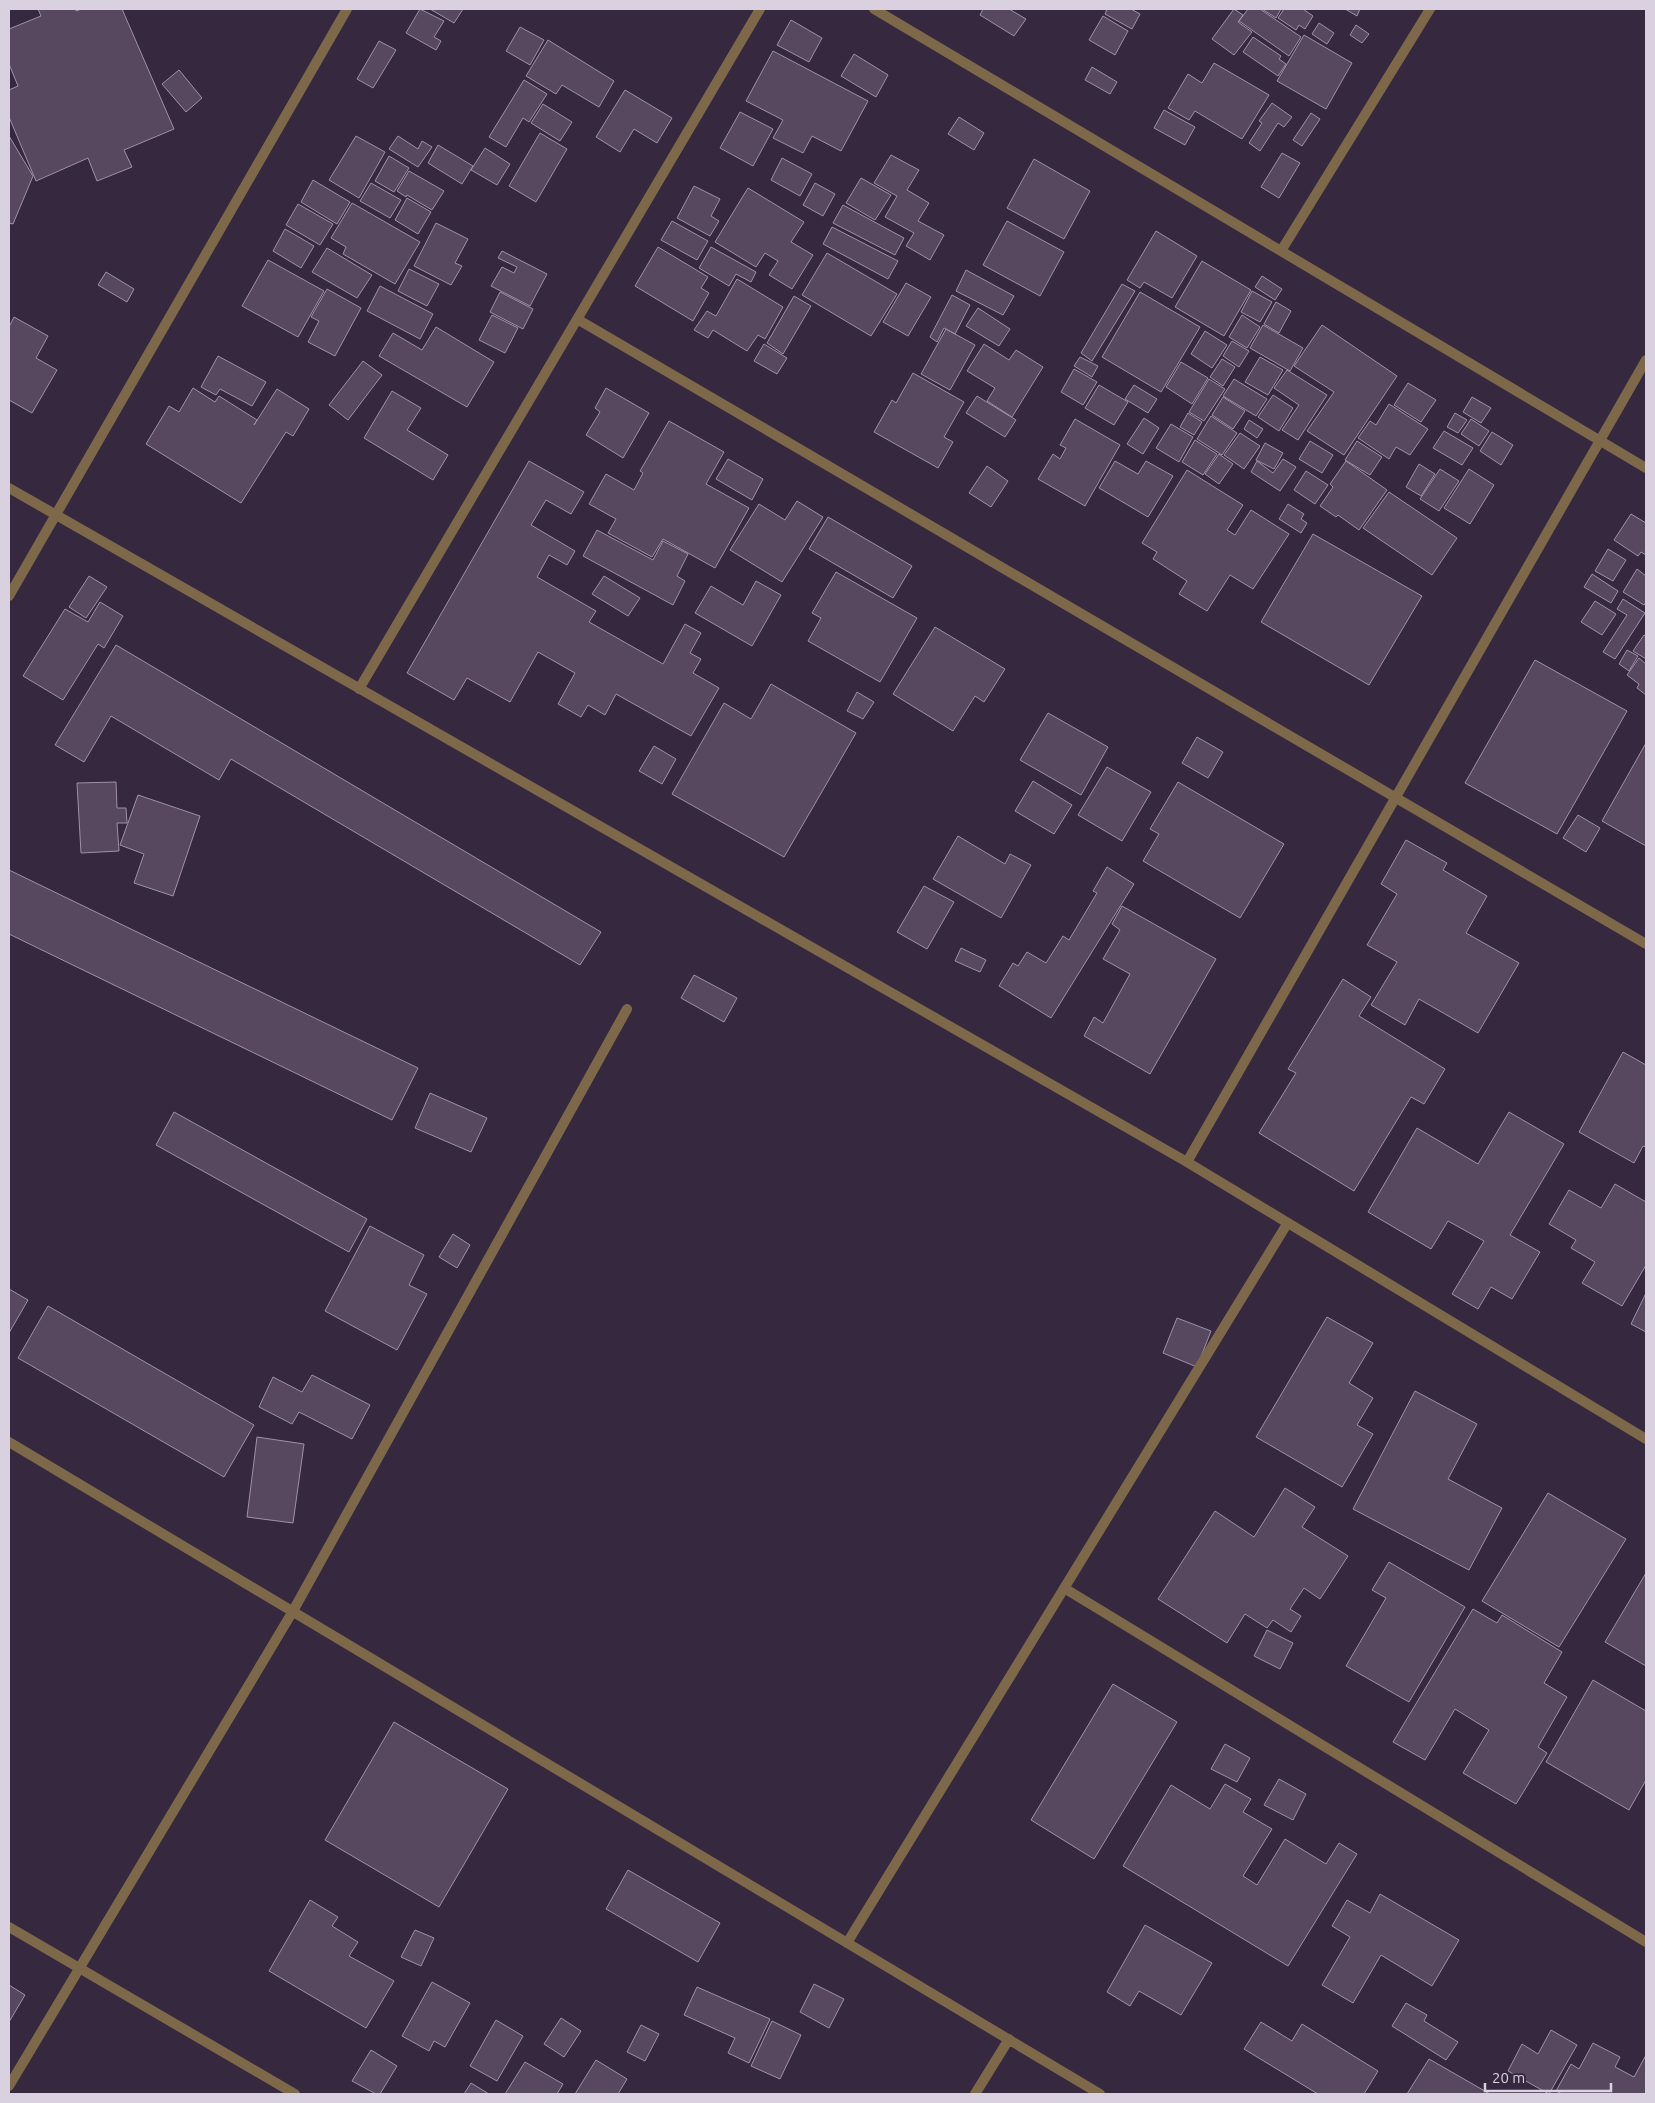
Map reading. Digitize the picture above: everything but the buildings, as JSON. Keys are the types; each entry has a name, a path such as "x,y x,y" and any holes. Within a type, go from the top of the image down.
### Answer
{"street":[{"path":"9,596 347,9"},
{"path":"360,689 760,9"},
{"path":"874,9 1646,468"},
{"path":"1281,251 1430,9"},
{"path":"577,319 1646,944"},
{"path":"1187,1162 1646,360"},
{"path":"9,488 1187,1162 1646,1439"},
{"path":"9,2086 293,1611 627,1009"},
{"path":"847,1943 1287,1224"},
{"path":"9,1442 1100,2094"},
{"path":"1064,1588 1646,1942"},
{"path":"9,1927 295,2094"},
{"path":"975,2094 1009,2039"}]}
